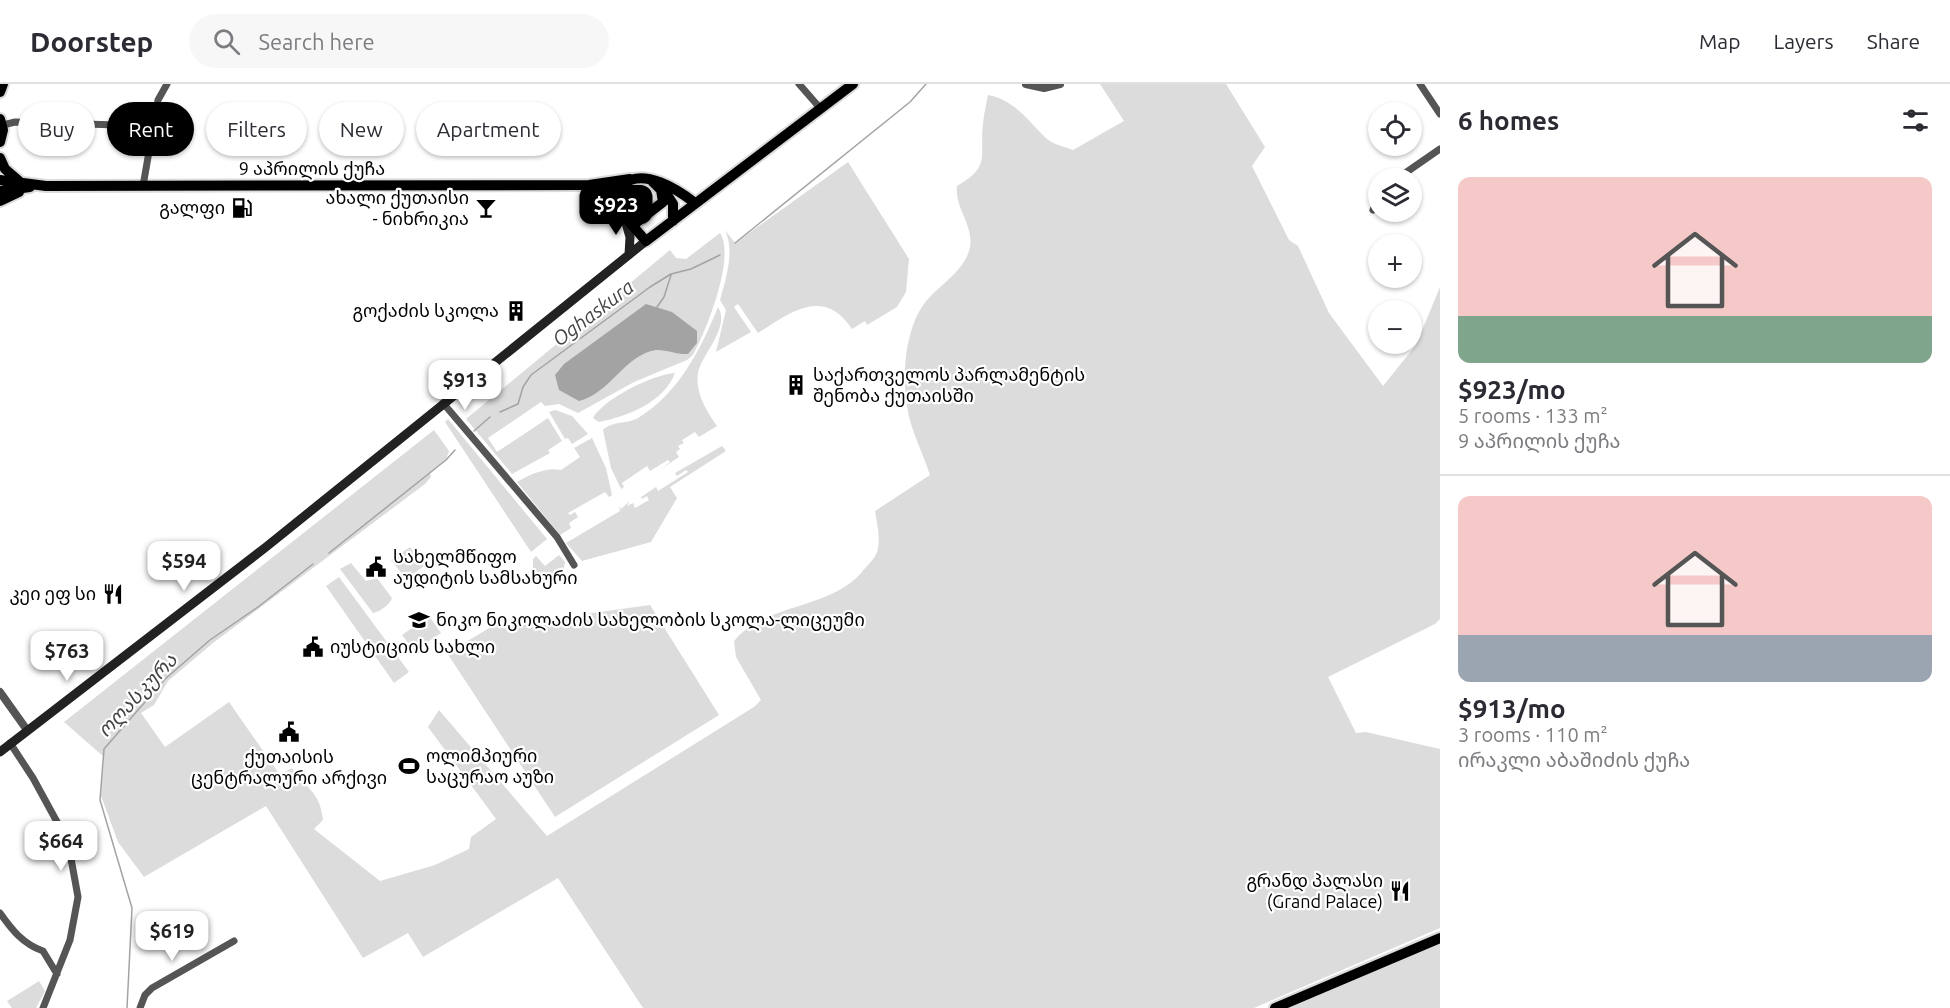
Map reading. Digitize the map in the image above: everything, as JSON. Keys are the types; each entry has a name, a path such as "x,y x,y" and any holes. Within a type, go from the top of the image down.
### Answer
{"main road":[{"path":"0,92 3,84"},
{"path":"0,752 266,547 628,255 853,84"},
{"path":"0,142 1,122"},
{"path":"0,158 9,173 26,186"},
{"path":"628,255 630,237 617,200 619,192 630,179 643,177 684,195 695,203"},
{"name":"9 აპრილის ქუჩა","path":"26,186 592,185 630,179"},
{"path":"0,180 26,186"},
{"path":"624,216 637,222 663,202 661,190 656,182"},
{"path":"656,182 673,204 673,221"},
{"path":"592,185 646,241"},
{"path":"0,190 26,186"},
{"path":"0,201 26,186"},
{"path":"1275,1008 1440,938"}],"street":[{"path":"158,102 166,84"},
{"path":"799,84 820,108"},
{"path":"1026,84 1044,88 1060,84"},
{"path":"1420,84 1440,114"},
{"path":"1,122 107,125"},
{"path":"1412,168 1440,149"},
{"path":"143,186 148,156"},
{"path":"443,403 563,545 574,565"},
{"path":"0,692 27,730"},
{"path":"10,743 33,778 68,842 78,897 72,931 43,1008"},
{"path":"0,913 20,938 32,947 43,951 57,974"},
{"path":"140,1008 145,995 152,988 234,941"}],"shaded area":[{"path":"1100,84 1226,84 1265,147 1252,166 1289,240 1298,246 1329,313 1383,386 1409,354 1422,354 1422,330 1440,287 1440,619 1435,624 1328,677 1356,733 1366,732 1440,749 1440,928 1254,1008 643,1008 558,878 423,957 408,933 363,958 266,806 144,877 118,842 101,796 104,757 64,722 434,430 449,451 446,460 430,473 431,477 425,484 213,643 168,681 154,705 141,713 165,747 229,702 280,775 292,768 316,796 323,820 314,829 380,881 435,865 469,849 471,837 496,819 428,727 439,710 547,836 754,707 761,700 736,657 734,641 748,628 764,619 837,592 852,581 877,552 879,537 875,511 930,475 909,415 905,381 906,353 913,327 924,304 963,264 970,247 969,231 958,201 957,186 968,179 980,166 983,120 988,95 1014,106 1050,141 1073,150 1124,121"},
{"path":"848,162 909,259 906,292 897,307 867,325 865,321 852,329 841,316 830,309 819,306 807,307 783,317 758,333 738,304 734,307 751,332 716,352 726,310 720,300 729,256 725,230 735,243"},
{"path":"720,233 724,244 722,276 705,329 693,355 687,360 634,382 578,413 559,404 545,406 541,402 488,438 497,452 548,418 562,441 548,450 550,453 512,474 466,419 670,250 676,258 686,259"},
{"path":"646,304 672,312 697,331 697,343 688,354 660,350 645,353 626,366 600,390 579,401 559,390 555,375 564,364"},
{"path":"718,307 721,323 698,373 698,387 702,401 717,426 699,437 695,432 682,440 684,443 678,446 680,449 676,452 679,457 661,469 670,462 668,460 650,471 647,466 622,483 624,487 621,489 611,468 603,430 610,425 638,418 665,396 696,354"},
{"path":"675,373 662,392 633,412 599,422 593,418 607,403 630,389 666,374"},
{"path":"555,410 572,416 588,434 572,444 568,438 565,439 549,412"},
{"path":"448,419 547,539 531,552 445,422"},
{"path":"592,438 606,468 612,495 609,497 605,492 568,513 570,515 575,512 578,517 569,523 571,528 560,535 517,482 532,474 555,469 561,470 580,457 574,448"},
{"path":"722,446 726,451 670,487 677,498 651,542 582,561 566,543 620,511 619,506 621,509 630,501 627,506 633,503 635,508 649,500 647,496 642,499 641,497 656,487 658,491 688,472 686,470 677,476 675,473"},
{"path":"410,547 424,566 406,579 391,560"},
{"path":"559,555 565,562 564,568 544,582 533,582 533,559 536,556 545,566"},
{"path":"351,563 366,581 377,578 392,598 384,608 373,613 340,569"},
{"path":"339,577 409,672 394,683 326,586"},
{"path":"650,605 719,715 555,817 447,653 491,627"},
{"path":"429,616 441,633 414,651 402,635"},
{"path":"1440,945 1440,1008 1289,1008"},
{"path":"39,981 45,991 36,1008 12,1008 7,1001"}],"waterway":[{"name":"Oghaskura","path":"735,243 910,102 926,84"},
{"name":"Oghaskura","path":"500,412 518,404 523,387 531,375 650,287 671,274 691,269 720,255"},
{"path":"657,307 664,297 671,275"},
{"name":"Oghaskura","path":"474,431 490,417"},
{"name":"Oghaskura","path":"329,553 446,460 455,450"},
{"name":"ოღასკურა","path":"127,1008 132,908 100,800 104,749 165,679 210,640 258,607 313,564"}],"place":[{"name":"გალფი","path":"242,208"},
{"name":"ახალი ქუთაისი - ნიხრიკია","path":"486,208"},
{"name":"გოქაძის სკოლა","path":"516,311"},
{"name":"საქართველოს პარლამენტის შენობა ქუთაისში","path":"796,385"},
{"name":"სახელმწიფო აუდიტის სამსახური","path":"376,567"},
{"name":"კეი ეფ სი","path":"113,594"},
{"name":"ნიკო ნიკოლაძის სახელობის სკოლა-ლიცეუმი","path":"419,620"},
{"name":"იუსტიციის სახლი","path":"313,647"},
{"name":"ქუთაისის ცენტრალური არქივი","path":"289,732"},
{"name":"ოლიმპიური საცურაო აუზი","path":"409,766"},
{"name":"გრანდ პალასი (Grand Palace)","path":"1400,891"}]}
